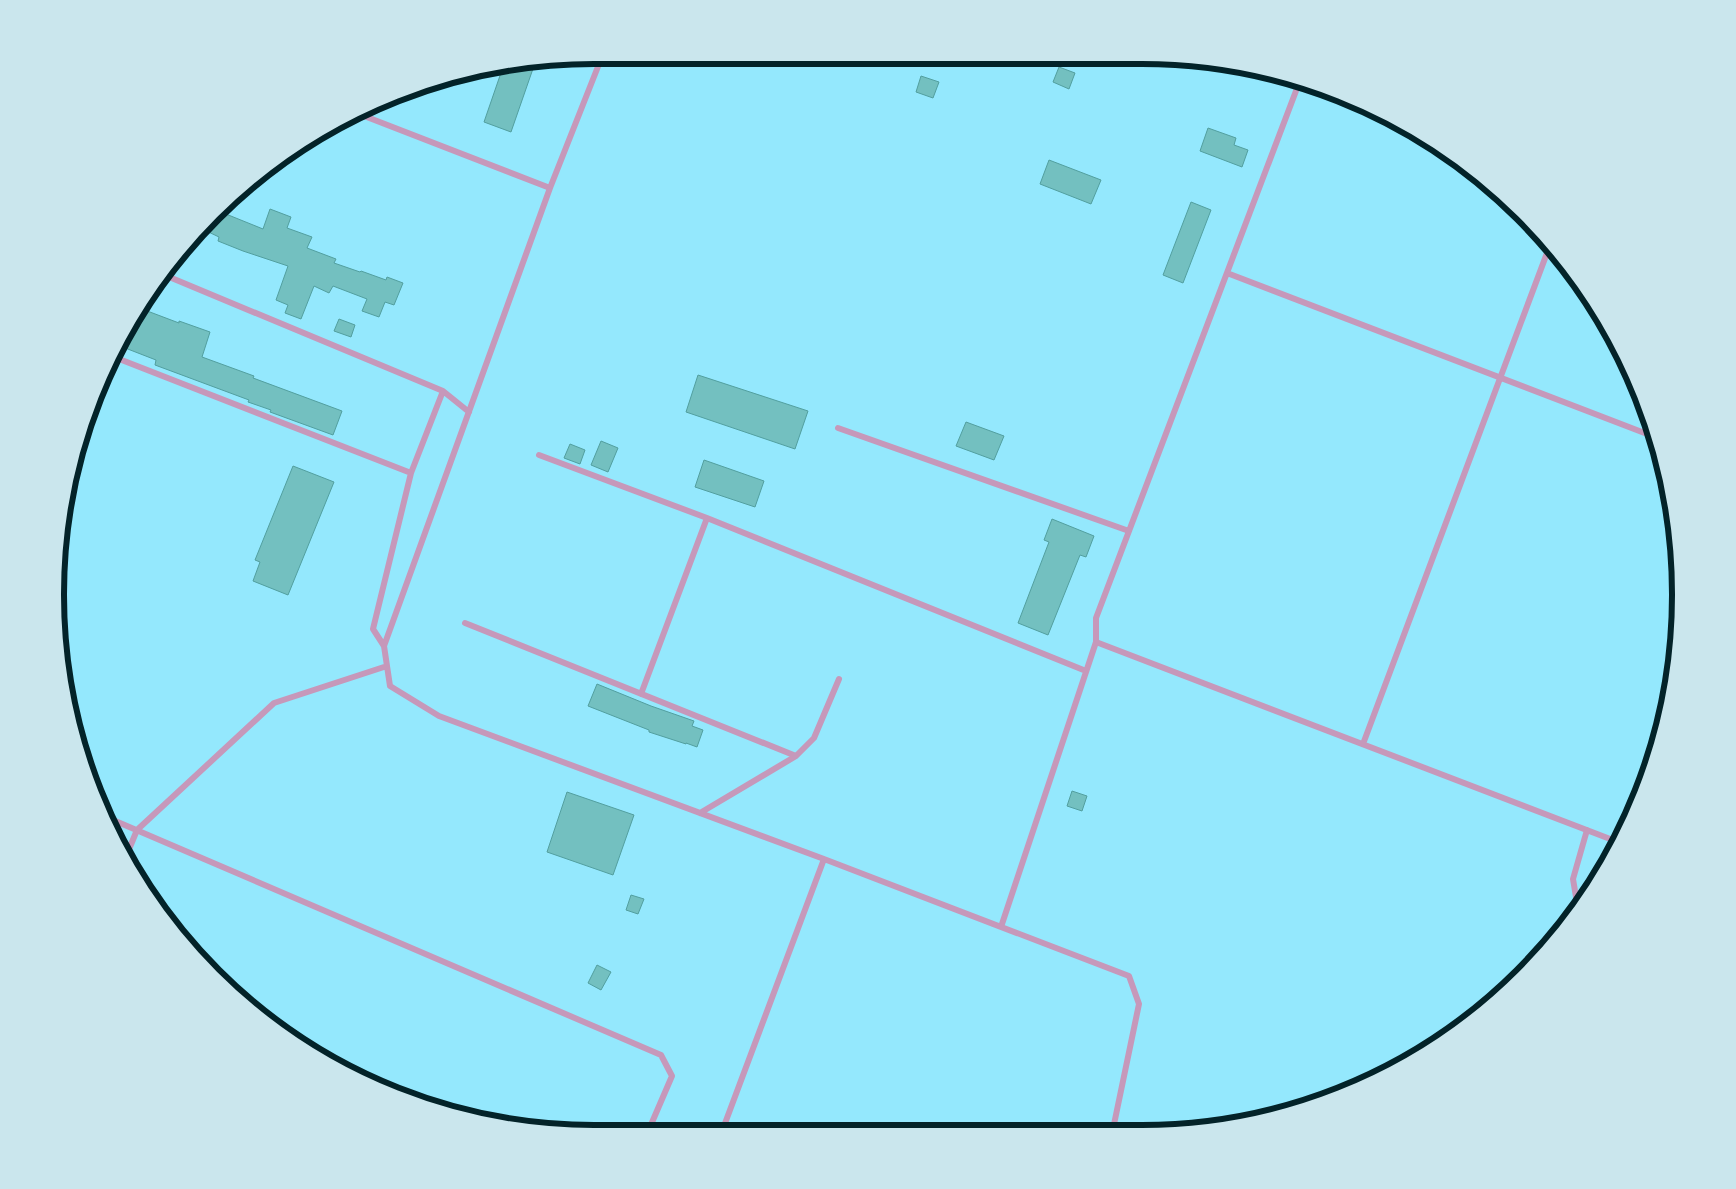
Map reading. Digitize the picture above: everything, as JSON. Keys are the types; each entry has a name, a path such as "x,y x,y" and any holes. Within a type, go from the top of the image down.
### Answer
{"lane":[{"path":"384,646 550,188 599,64"},
{"path":"1001,927 1096,642 1096,618 1298,88"},
{"path":"364,116 550,188"},
{"path":"1363,744 1547,253"},
{"path":"1227,273 1647,434"},
{"path":"169,277 443,391 469,412"},
{"path":"119,359 411,473"},
{"path":"443,391 411,473 372,629 384,646 390,686 439,716 824,859 1129,976 1139,1004 1114,1125"},
{"path":"838,428 1129,530"},
{"path":"539,455 708,518 1086,671"},
{"path":"641,694 708,518"},
{"path":"465,623 796,756"},
{"path":"1096,642 1612,840"},
{"path":"129,849 137,830 274,703 387,666"},
{"path":"700,813 796,756 814,738 839,679"},
{"path":"114,820 661,1055 672,1076 651,1125"},
{"path":"1576,899 1573,879 1587,830"},
{"path":"724,1125 824,859"}],"shaded area":[{"path":"1142,64 1211,68 1279,82 1312,92 1376,118 1436,153 1465,173 1491,195 1517,219 1563,271 1601,329 1618,360 1632,391 1654,457 1668,525 1671,560 1671,629 1668,664 1654,732 1644,765 1618,829 1601,860 1563,918 1541,944 1517,970 1465,1016 1407,1054 1376,1071 1345,1085 1279,1107 1211,1121 1176,1124 594,1125 525,1121 457,1107 424,1097 360,1071 300,1036 271,1016 245,994 195,944 173,918 153,889 118,829 104,798 82,732 68,664 65,629 65,560 68,525 74,491 92,424 118,360 135,329 173,271 219,219 271,173 329,135 391,104 457,82 491,74 525,68 560,65"}],"building":[{"path":"533,67 511,132 484,122 501,72"},
{"path":"1059,67 1075,73 1069,89 1053,82"},
{"path":"921,76 939,82 933,98 916,92"},
{"path":"1208,128 1236,138 1234,145 1248,150 1242,167 1200,151"},
{"path":"1049,160 1101,180 1091,204 1040,184"},
{"path":"1191,202 1211,210 1183,283 1163,275"},
{"path":"270,209 291,217 287,228 312,237 307,248 336,259 334,263 386,280 387,277 403,283 394,305 385,302 379,317 362,311 367,299 333,286 329,293 314,286 301,319 285,313 288,305 276,300 288,266 218,241 219,237 207,232 225,214 263,229"},
{"path":"146,311 210,332 202,357 342,411 333,435 270,412 271,410 248,402 249,400 155,365 156,360 125,348"},
{"path":"339,319 355,325 351,337 334,331"},
{"path":"698,375 808,411 795,449 686,412"},
{"path":"966,422 1004,436 994,460 956,446"},
{"path":"601,441 618,448 608,472 591,465"},
{"path":"570,444 585,450 580,464 564,458"},
{"path":"704,460 764,481 755,507 695,487"},
{"path":"293,466 334,482 288,595 253,581 260,562 255,560"},
{"path":"1052,519 1094,536 1086,557 1080,555 1048,635 1018,623 1049,542 1044,540"},
{"path":"597,684 694,721 692,726 703,730 697,747 649,732 649,730 588,706"},
{"path":"1072,791 1087,796 1082,811 1067,806"},
{"path":"567,792 634,815 613,875 547,852"},
{"path":"631,895 644,899 638,914 626,910"},
{"path":"597,965 611,972 601,990 588,983"}]}
